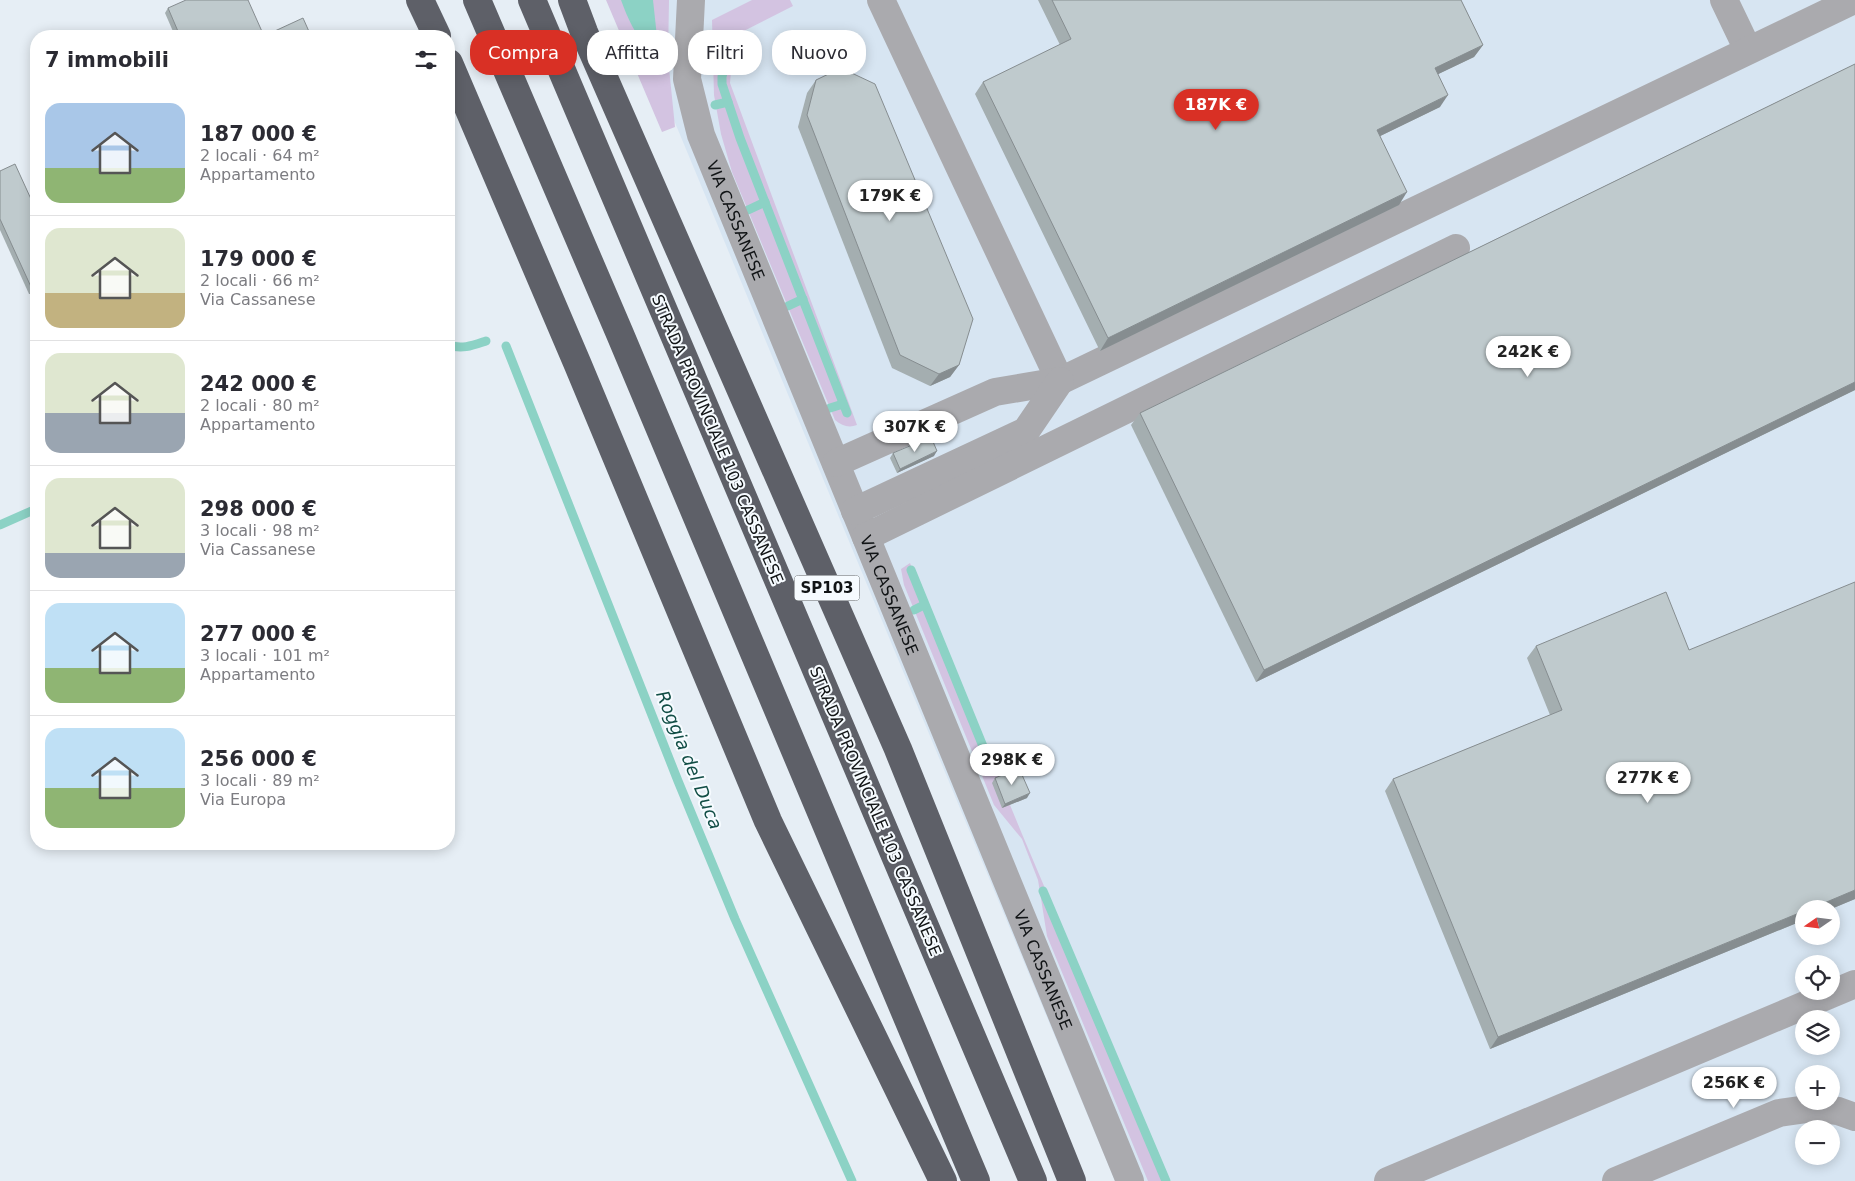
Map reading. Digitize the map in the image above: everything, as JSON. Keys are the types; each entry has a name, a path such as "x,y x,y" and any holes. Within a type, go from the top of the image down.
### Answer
{"highway":[{"path":"420,0 434,30"},
{"path":"477,0 620,334 976,1181"},
{"name":"SP103","path":"572,0 584,32 898,749 1072,1181"},
{"name":"STRADA PROVINCIALE 103 CASSANESE","path":"533,3 1032,1181"},
{"path":"455,77 768,821 942,1181"}],"street":[{"name":"VIA CASSANESE","path":"691,0 687,79 701,135 1130,1181"},
{"path":"881,0 1060,381"},
{"path":"1724,0 1748,50"},
{"path":"836,463 994,392 1060,381 1854,0"},
{"path":"866,537 1456,248"},
{"path":"856,511 1026,431 1060,381"},
{"path":"1388,1181 1855,984"},
{"path":"1616,1181 1780,1113 1814,1108 1844,1112 1855,1117"}],"shaded area":[{"path":"606,0 669,0 668,30 619,30"},
{"path":"621,0 653,0 656,30 634,30"},
{"path":"624,0 1855,0 1855,1181 1115,1181 655,75 678,75 678,30 636,30"},
{"path":"752,0 790,0 793,6 746,30 712,30 712,20"},
{"path":"638,75 670,75 675,127 662,132"},
{"path":"713,75 731,75 730,83 857,425 846,426 835,420 732,172 721,134 714,95"},
{"path":"910,563 1169,1181 1148,1181 1047,936 1038,880 1022,839 994,805 904,585 901,569"}],"building":[{"path":"186,0 248,0 261,30 177,30 168,8"},
{"path":"1052,0 1461,0 1483,45 1435,68 1448,95 1377,130 1407,192 1108,338 983,82 1071,39"},
{"path":"303,18 308,30 277,30"},
{"path":"1855,64 1855,382 1264,670 1140,413"},
{"path":"826,75 856,75 875,84 973,319 959,365 939,374 900,355 807,115 816,80"},
{"path":"15,164 30,197 30,285 0,219 0,171"},
{"path":"931,437 937,451 900,469 893,453"},
{"path":"1855,582 1855,890 1831,900 1795,900 1795,915 1498,1037 1393,779 1562,710 1536,646 1666,592 1689,650"},
{"path":"1019,768 1030,793 1005,804 995,778"}],"waterway":[{"path":"722,75 722,84 740,138 847,413"},
{"path":"715,105 728,102"},
{"path":"748,210 765,202"},
{"path":"788,306 803,299"},
{"path":"455,346 463,347 486,341"},
{"name":"Roggia del Duca","path":"506,346 678,781 735,919 852,1181"},
{"path":"830,408 843,404"},
{"path":"0,525 30,512"},
{"path":"911,570 989,761"},
{"path":"914,610 924,605"},
{"path":"976,762 987,757"},
{"path":"1043,891 1166,1181"}]}
